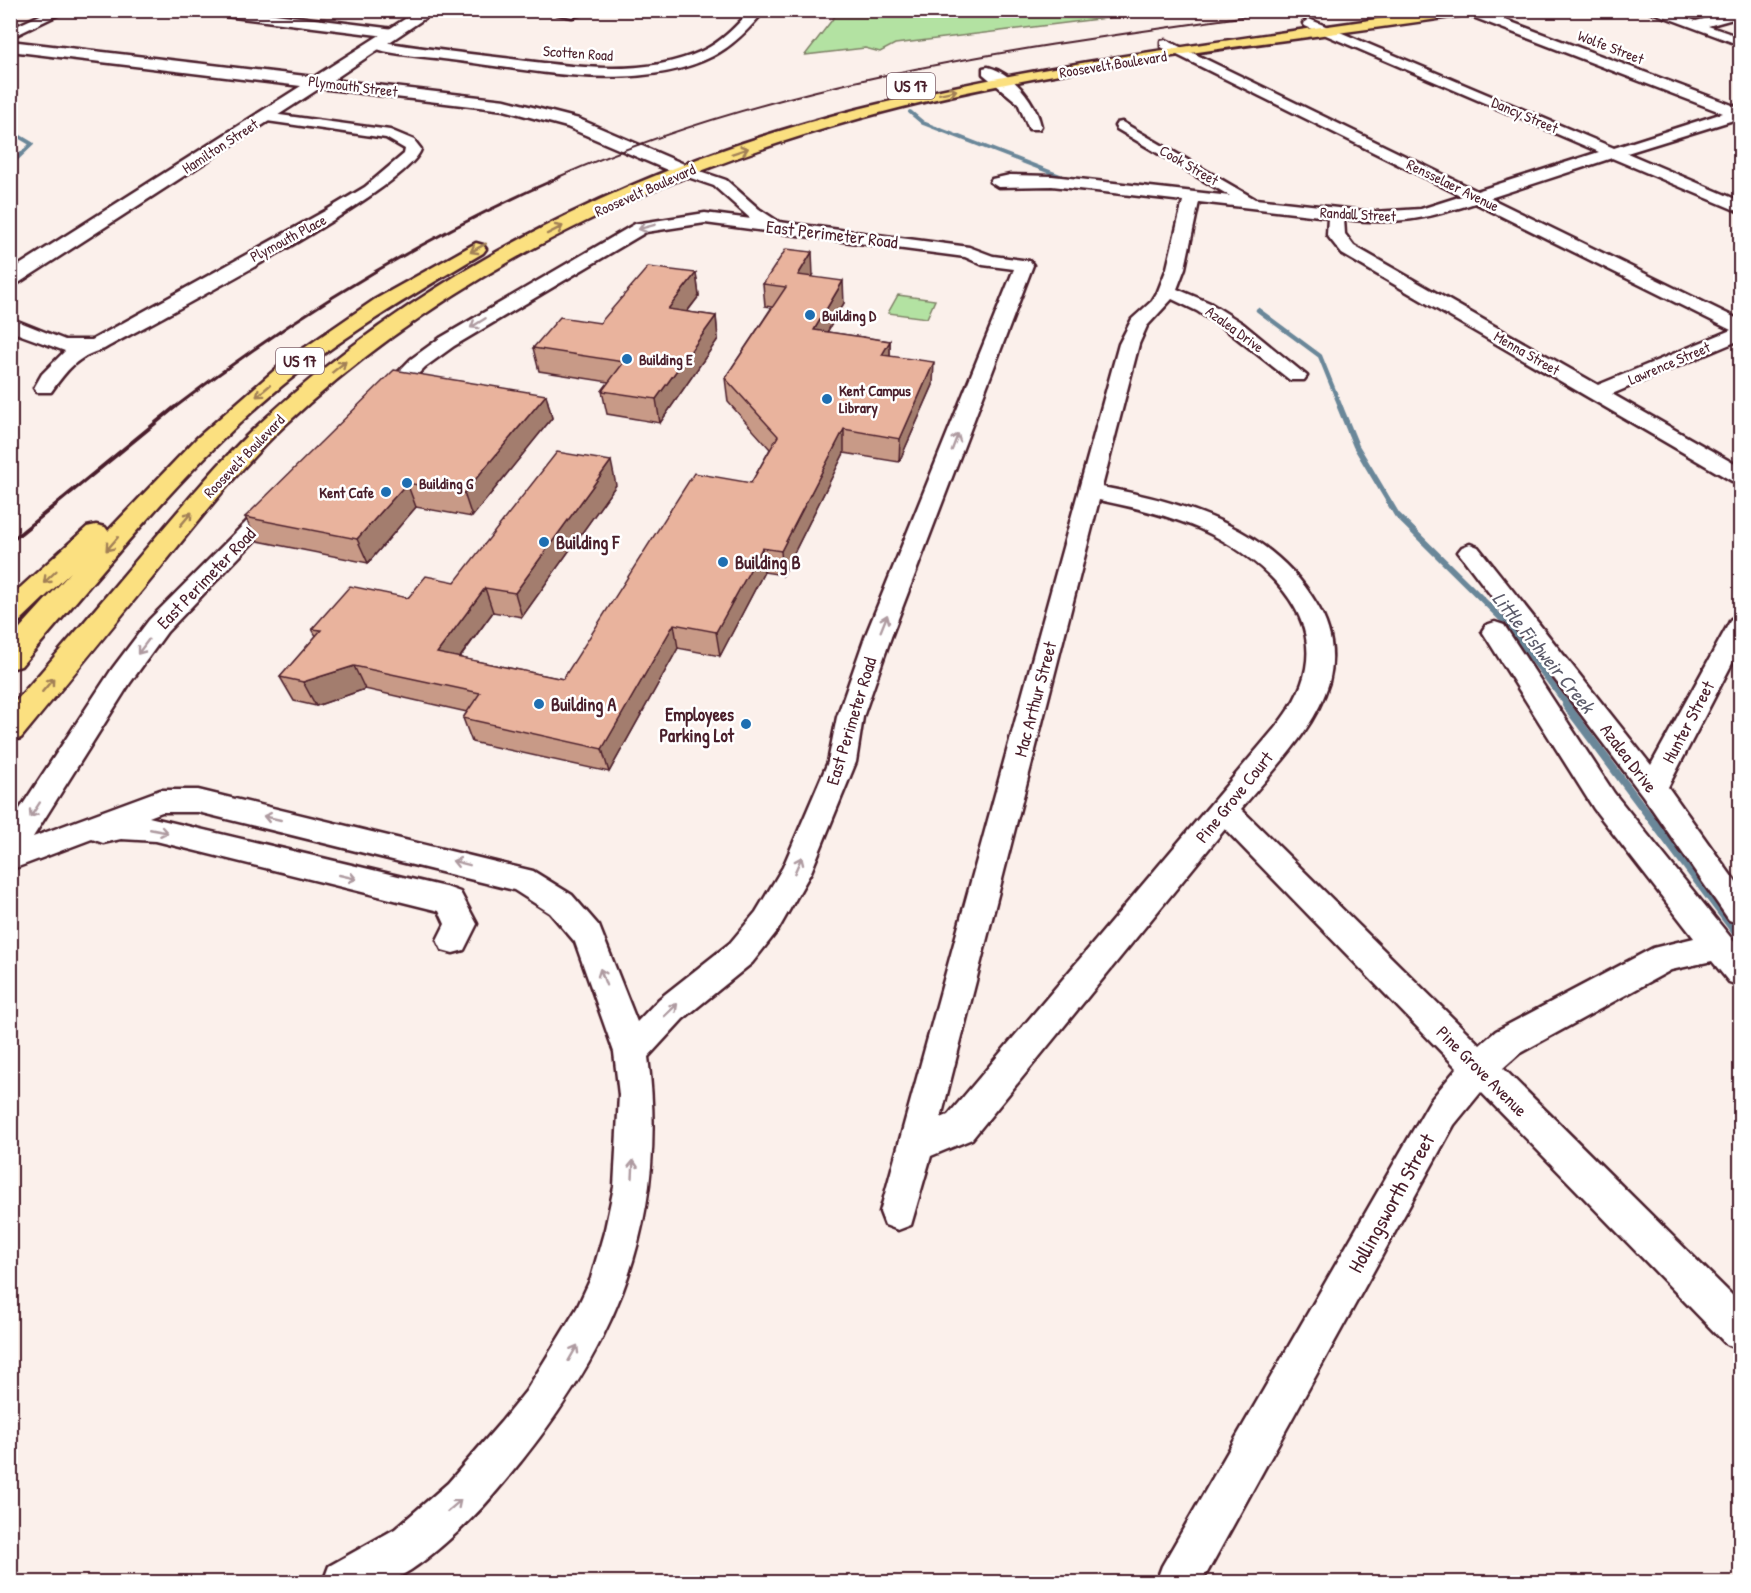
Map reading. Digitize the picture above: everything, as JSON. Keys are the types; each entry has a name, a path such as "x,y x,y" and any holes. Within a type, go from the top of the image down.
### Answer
{"highway":[{"name":"Roosevelt Boulevard","path":"10,730 210,490 276,421 316,386 379,337 483,270 674,166 754,129 842,103 1166,44 1394,10"},
{"name":"Roosevelt Boulevard","path":"10,659 142,509 236,414 310,354 432,274 562,204 674,166 995,76 1183,53 1470,11"},
{"path":"10,614 144,489 236,414"}],"street":[{"path":"10,34 62,10"},
{"path":"209,10 394,33"},
{"name":"Hamilton Street","path":"10,280 430,10"},
{"path":"545,10 572,13 589,10"},
{"name":"Scotten Road","path":"377,45 579,71 635,71 666,66 708,53 725,43 759,10"},
{"path":"1652,10 1740,41"},
{"name":"Wolfe Street","path":"1470,11 1739,113"},
{"path":"1696,26 1740,13"},
{"name":"Dancy Street","path":"1309,23 1740,207"},
{"name":"Rensselaer Avenue","path":"1166,44 1740,327"},
{"name":"Plymouth Street","path":"10,46 462,99 532,111 573,123 674,166"},
{"path":"995,76 1020,96 1033,117 1034,126"},
{"name":"Randall Street","path":"998,183 1010,180 1052,181 1336,214 1397,218 1423,214 1611,152 1739,113"},
{"name":"Plymouth Place","path":"79,349 115,336 219,275 331,215 371,190 411,156 413,149 409,142 390,134 265,117"},
{"name":"Cook Street","path":"1122,126 1256,204"},
{"path":"674,166 695,184 718,198 714,211 705,218"},
{"path":"674,166 720,183 753,213 777,227"},
{"name":"Mac Arthur Street","path":"898,1212 918,1144 1129,344 1139,324 1160,304 1167,291 1176,268 1192,197"},
{"name":"Menna Street","path":"1336,214 1336,235 1348,250 1740,476"},
{"name":"East Perimeter Road","path":"370,411 418,363 447,342 641,228 705,218 969,252 989,261 1024,265 878,637 850,717 842,762 796,872 767,921 741,952 671,1009 631,1052"},
{"name":"Azalea Drive","path":"1167,291 1193,300 1215,313 1297,376"},
{"path":"10,324 64,347 79,349"},
{"name":"Lawrence Street","path":"1597,393 1740,333"},
{"path":"44,388 49,378 79,349"},
{"name":"East Perimeter Road","path":"10,849 121,676 158,626 290,490"},
{"name":"Pine Grove Court","path":"918,1144 960,1127 1224,810 1296,721 1313,694 1320,666 1317,635 1308,609 1289,580 1265,557 1232,535 1198,518 1165,507 1090,492"},
{"name":"Azalea Drive","path":"1470,552 1653,788 1709,870 1740,910"},
{"name":"Hunter Street","path":"1653,788 1740,625"},
{"path":"1495,631 1604,801 1730,959"},
{"path":"10,858 160,801 198,801 522,880 561,904 588,935 631,1052 636,1095 632,1187 624,1229 609,1281 591,1322 540,1405 516,1437 463,1498 410,1544 345,1582"},
{"name":"Pine Grove Avenue","path":"1224,810 1740,1330"},
{"path":"60,840 121,827 156,830 449,901 461,924 453,940"},
{"name":"Hollingsworth Street","path":"1178,1582 1442,1113 1479,1068 1508,1042 1664,958 1730,959"},
{"path":"390,1582 410,1544"}],"green space":[{"path":"839,11 1163,11 895,44 880,52 865,48 805,55"},
{"path":"898,295 935,300 927,318 888,313"}],"building":[{"path":"786,249 812,252 798,275 843,281 814,330 890,341 882,355 934,362 900,439 844,429 781,551 762,548 716,632 674,624 602,749 463,718 480,693 354,666 303,682 280,677 321,630 312,629 350,586 408,598 426,576 455,582 557,452 611,461 515,593 485,588 437,653 563,679 694,473 751,483 778,436 725,378 786,287 763,284"},
{"path":"648,267 696,273 668,309 716,316 656,399 602,391 624,362 533,348 560,317 600,323"},
{"name":"Building G","path":"394,370 546,395 464,493 407,483 357,539 245,517"}],"waterway":[{"path":"910,112 923,123 1063,177"},
{"path":"10,131 32,144 10,165"},
{"name":"Little Fishweir Creek","path":"1258,310 1320,356 1341,408"},
{"name":"Little Fishweir Creek","path":"1340,407 1356,446 1397,515 1504,621 1568,706"},
{"name":"Little Fishweir Creek","path":"1566,705 1740,938"}],"railway":[{"path":"556,178 644,143 733,113 824,89 1009,52 1289,10"},
{"path":"174,408 265,341 360,280 458,226 560,177"},
{"path":"10,542 175,407"}],"place":[{"name":"Building D","path":"810,315"},
{"name":"Building E","path":"627,359"},
{"name":"Kent Campus Library","path":"827,399"},
{"name":"Building G","path":"407,483"},
{"name":"Kent Cafe","path":"386,492"},
{"name":"Building F","path":"544,542"},
{"name":"Building B","path":"723,562"},
{"name":"Building A","path":"539,704"},
{"name":"Employees Parking Lot","path":"746,724"}]}
